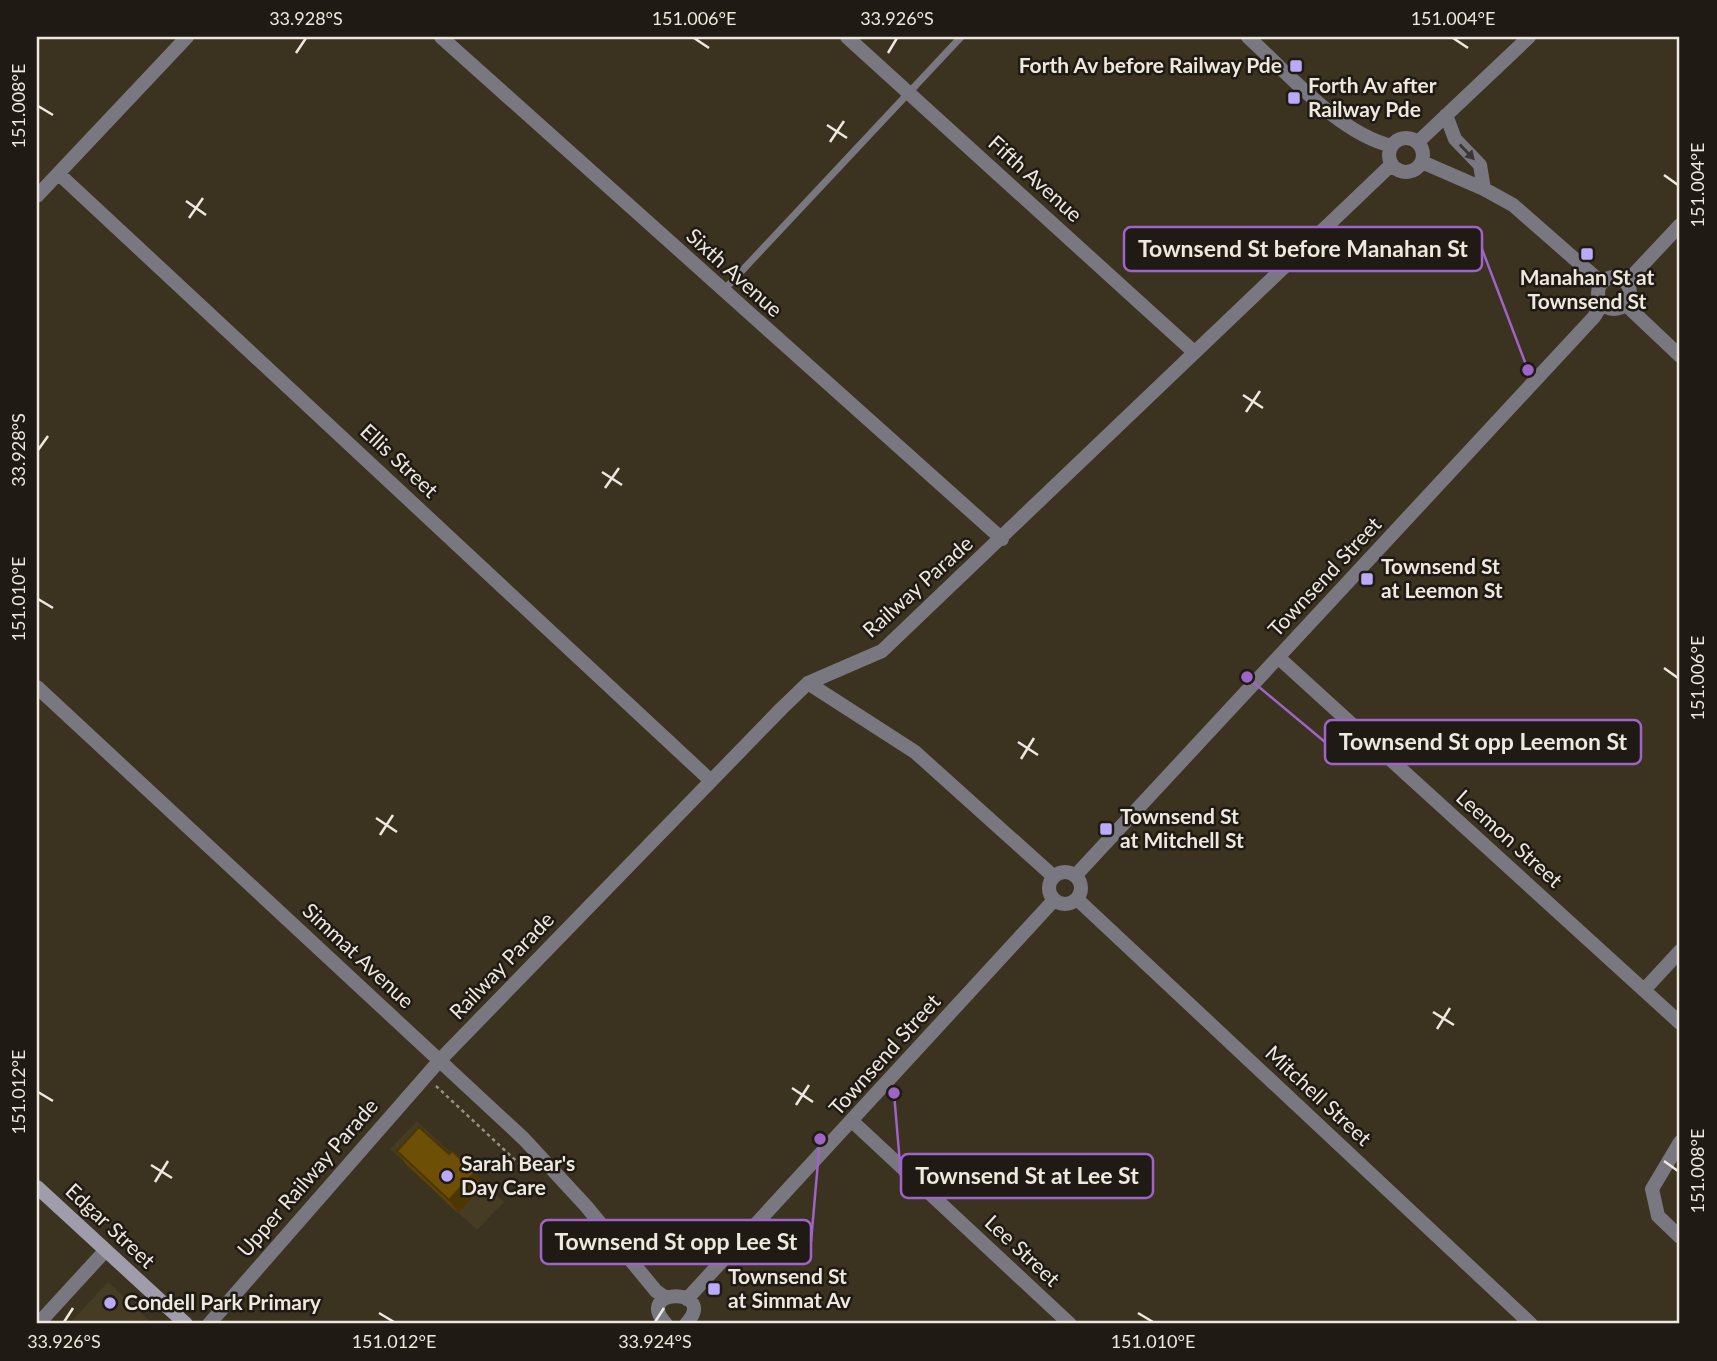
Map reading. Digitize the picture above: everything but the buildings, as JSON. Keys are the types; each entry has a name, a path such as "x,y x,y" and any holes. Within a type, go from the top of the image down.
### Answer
{"main road":[{"name":"Edgar Street","path":"37,1187 186,1324"}],"street":[{"path":"37,197 187,37"},
{"name":"Sixth Avenue","path":"441,37 722,292 1002,539"},
{"name":"Fifth Avenue","path":"847,37 1194,352"},
{"path":"1248,37 1345,125 1376,142 1392,146 1404,138 1418,142 1423,151 1422,162 1415,169 1405,172 1392,164 1392,146"},
{"path":"1418,142 1529,37"},
{"path":"1446,116 1455,139 1480,164 1484,189"},
{"path":"1422,162 1484,189 1530,218 1602,283"},
{"name":"Railway Parade","path":"440,1060 710,780 808,683 882,651 1392,164"},
{"name":"Ellis Street","path":"59,174 710,780"},
{"path":"1624,281 1634,274 1680,225"},
{"path":"1615,277 1624,281 1629,290 1625,304 1611,309 1602,304 1598,291 1602,283 1615,277"},
{"name":"Townsend Street","path":"1076,875 1279,658 1602,304"},
{"path":"1625,304 1680,356"},
{"name":"Leemon Street","path":"1279,658 1680,1023"},
{"path":"808,683 915,752 1053,876"},
{"name":"Simmat Avenue","path":"37,687 524,1139 586,1206 656,1291 666,1298"},
{"path":"1067,871 1076,875 1081,884 1077,899 1068,904 1054,900 1048,886 1053,876 1067,871"},
{"name":"Mitchell Street","path":"1077,899 1531,1324"},
{"name":"Townsend Street","path":"687,1299 853,1122 1054,900"},
{"path":"1644,990 1680,951"},
{"name":"Upper Railway Parade","path":"209,1324 440,1060"},
{"name":"Lee Street","path":"853,1122 1070,1324"},
{"path":"1680,1142 1652,1189 1658,1216 1680,1237"},
{"path":"37,1324 105,1251"},
{"path":"665,1324 659,1311 666,1298 678,1294 687,1299 693,1314 686,1324"}],"lane":[{"path":"722,292 961,37"}],"path":[{"path":"436,1086 528,1172"}],"shaded area":[{"path":"417,1121 504,1202 477,1230 390,1149"},
{"name":"Condell Park Primary","path":"108,1282 153,1324 69,1324"}],"place":[{"name":"Forth Av before Railway Pde","path":"1296,66"},
{"name":"Forth Av after Railway Pde","path":"1294,98"},
{"name":"Manahan St at Townsend St","path":"1587,254"},
{"name":"Townsend St before Manahan St","path":"1528,370"},
{"name":"Townsend St at Leemon St","path":"1367,579"},
{"name":"Townsend St opp Leemon St","path":"1247,677"},
{"name":"Townsend St at Mitchell St","path":"1106,829"},
{"name":"Townsend St at Lee St","path":"894,1093"},
{"name":"Townsend St opp Lee St","path":"820,1139"},
{"name":"Sarah Bear's Day Care","path":"447,1176"},
{"name":"Townsend St at Simmat Av","path":"714,1289"},
{"name":"Condell Park Primary","path":"110,1303"}]}
